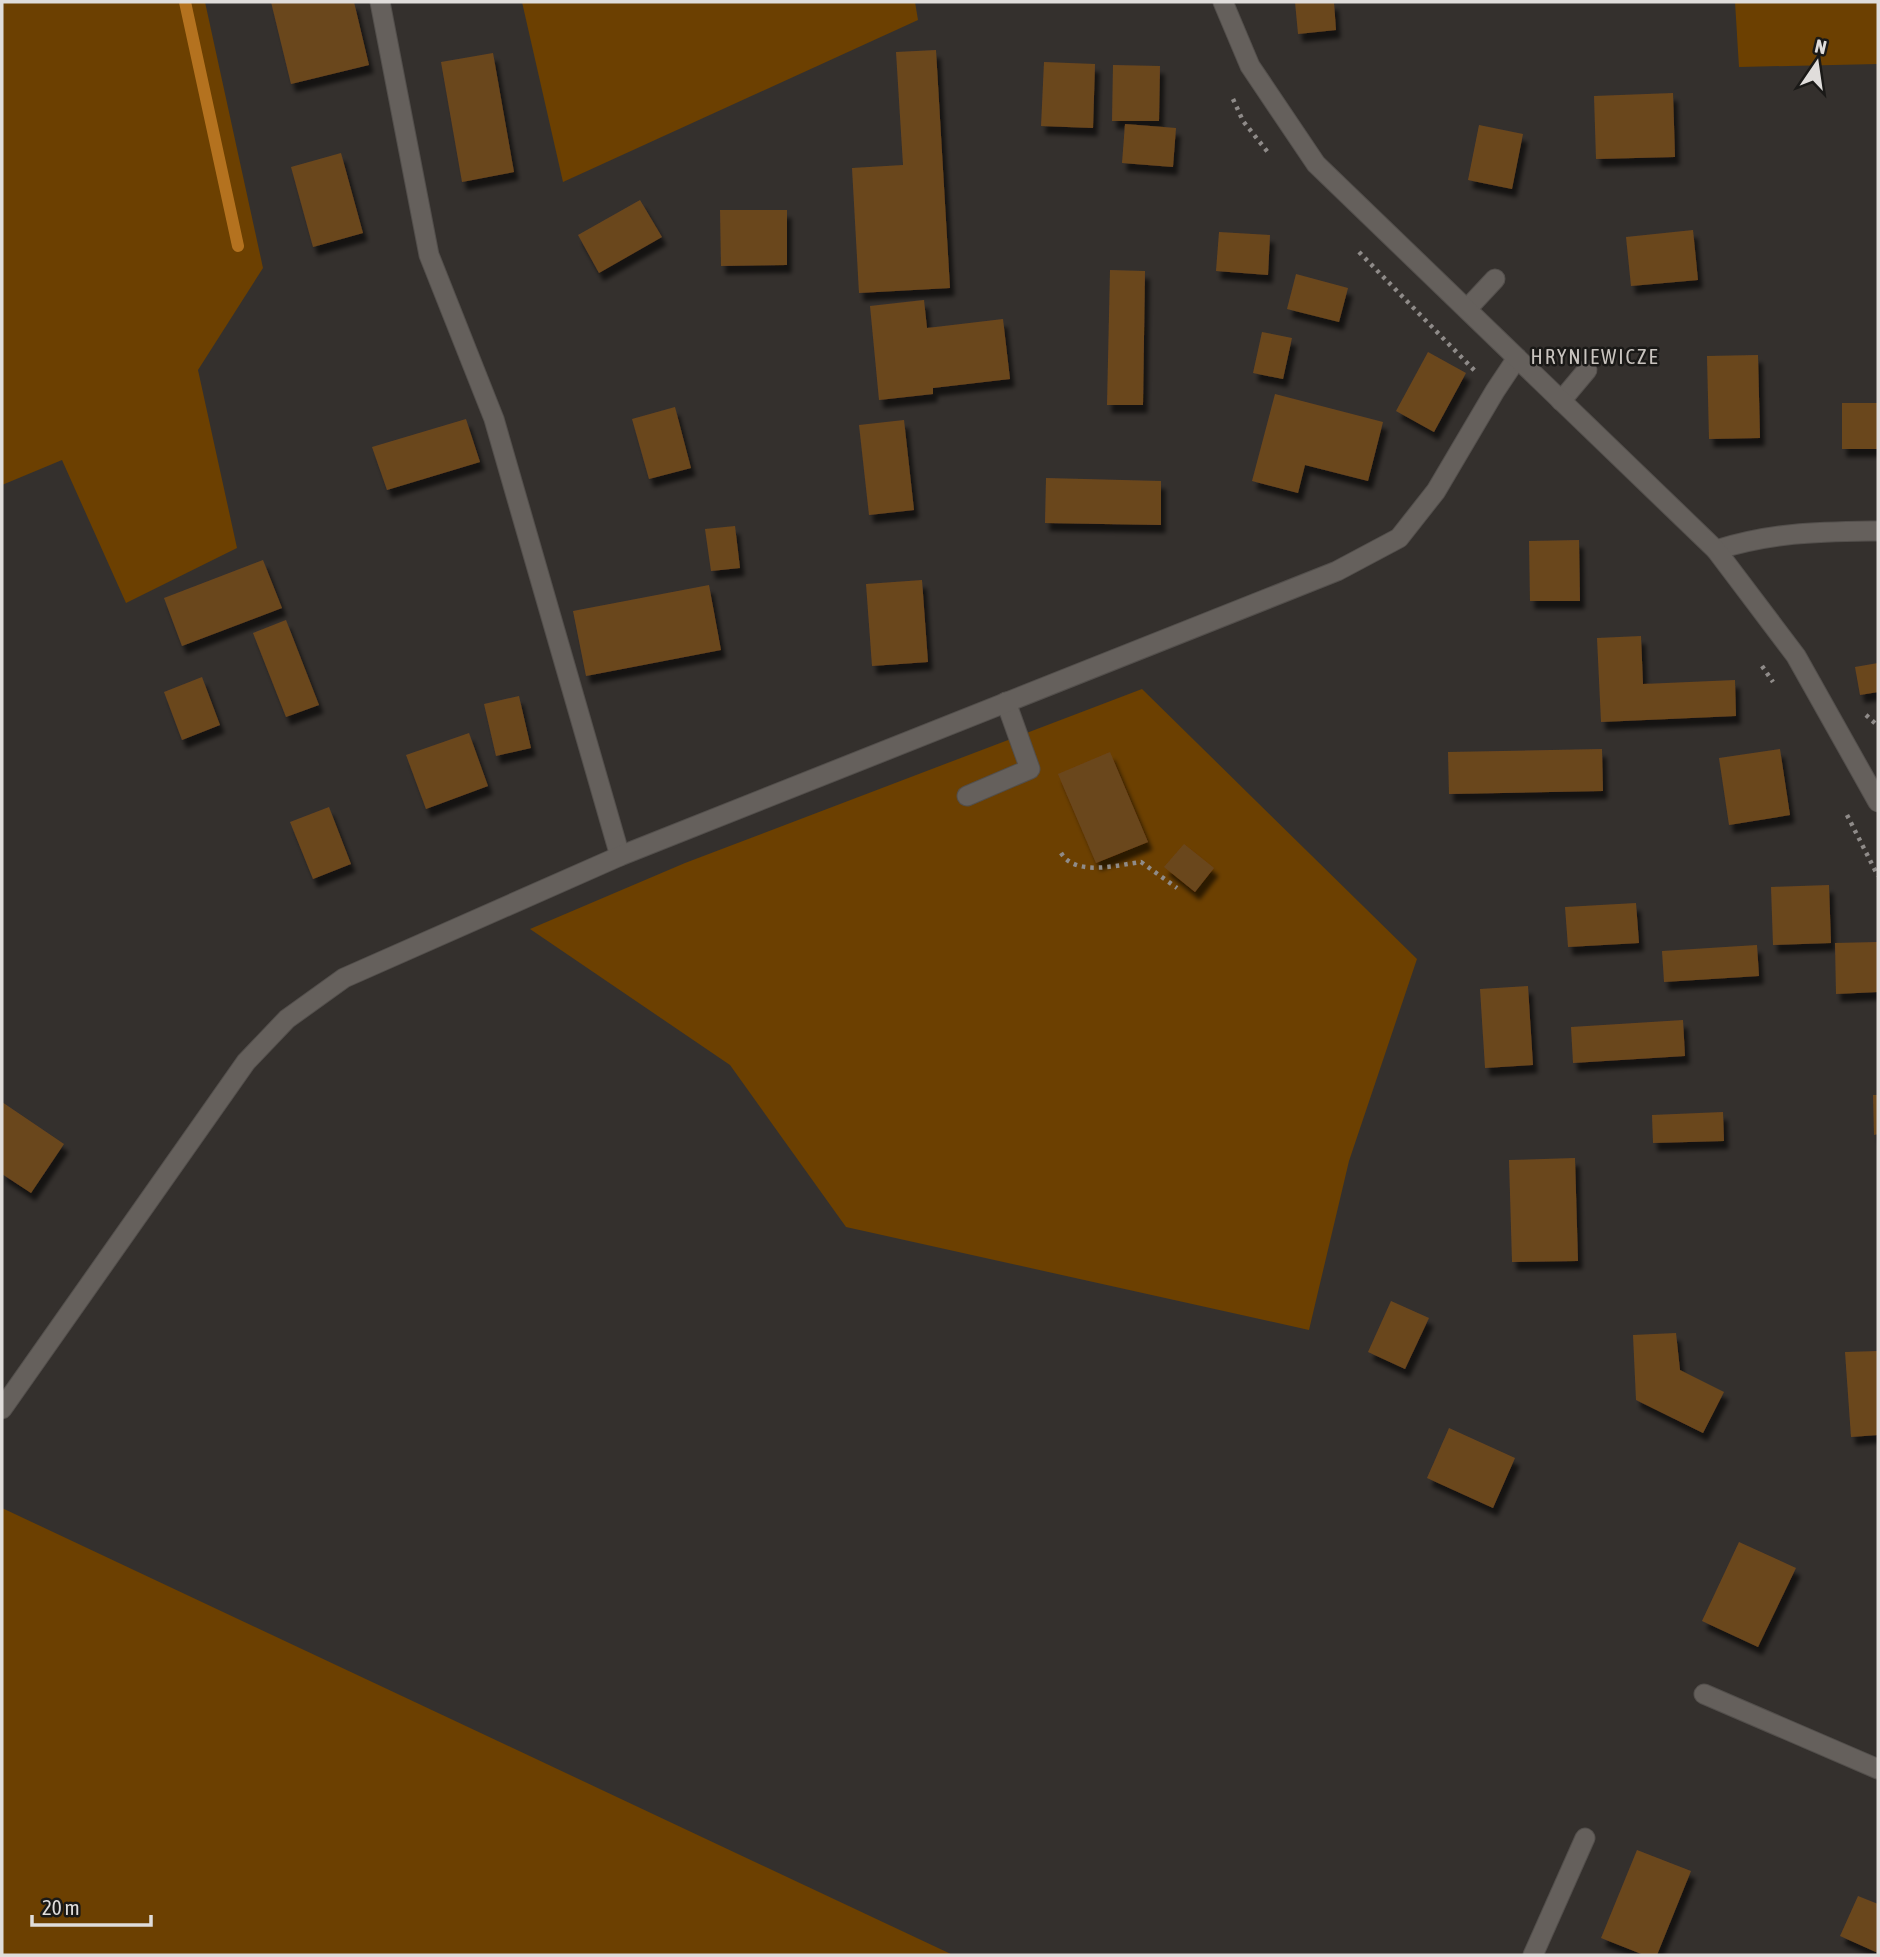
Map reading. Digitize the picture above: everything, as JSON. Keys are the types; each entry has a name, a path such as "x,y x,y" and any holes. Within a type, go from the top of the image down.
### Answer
{"street":[{"path":"380,2 429,255 494,419 620,856"},
{"path":"1223,2 1250,66 1315,164 1716,550 1796,656 1877,795"},
{"path":"1467,309 1495,279"},
{"path":"2,1409 246,1062 287,1018 344,978 620,856 1337,571 1399,538 1436,491 1517,358"},
{"path":"1561,401 1587,370"},
{"path":"1716,550 1749,540 1793,533 1878,531"},
{"path":"967,796 1030,769 1006,702"},
{"path":"1704,1694 1878,1769"},
{"path":"1533,1955 1585,1838"}],"path":[{"path":"1228,88 1243,121 1277,164"},
{"path":"1352,244 1495,391"},
{"path":"1761,664 1775,686"},
{"path":"1843,807 1878,876"},
{"path":"1061,853 1066,861 1085,867 1141,862 1177,888"}],"shaded area":[{"path":"2,2 205,2 263,268 198,370 237,548 126,603 62,460 2,485"},
{"path":"522,2 915,2 918,20 563,182"},
{"path":"1735,2 1878,2 1878,64 1739,67"},
{"path":"1142,689 1417,959 1349,1161 1309,1330 846,1227 730,1065 530,929 685,863"},
{"path":"2,1508 953,1955 2,1955"}],"building":[{"path":"271,2 354,2 369,65 291,84"},
{"path":"1295,2 1334,2 1336,30 1298,34"},
{"path":"936,50 950,288 859,293 852,168 903,165 896,52"},
{"path":"493,53 514,172 462,182 441,62"},
{"path":"1044,62 1095,64 1093,128 1041,126"},
{"path":"1113,65 1160,66 1159,121 1112,121"},
{"path":"1673,93 1675,157 1596,159 1594,96"},
{"path":"1125,124 1176,128 1173,167 1122,163"},
{"path":"1479,125 1523,134 1512,189 1468,180"},
{"path":"341,153 363,233 313,247 291,167"},
{"path":"640,200 662,237 599,273 578,235"},
{"path":"720,210 787,210 787,265 721,266"},
{"path":"1693,230 1698,280 1631,286 1626,237"},
{"path":"1219,232 1270,235 1268,275 1216,271"},
{"path":"1110,270 1145,271 1143,405 1107,405"},
{"path":"1296,274 1348,288 1339,322 1287,309"},
{"path":"924,300 927,328 1003,319 1010,379 933,388 933,394 879,400 870,306"},
{"path":"1262,332 1292,338 1283,379 1253,373"},
{"path":"1428,352 1466,373 1434,432 1396,411"},
{"path":"1758,355 1760,438 1709,439 1707,356"},
{"path":"1275,394 1383,422 1368,481 1305,465 1298,493 1252,481"},
{"path":"1842,403 1878,403 1878,449 1842,449"},
{"path":"675,407 691,468 649,479 632,419"},
{"path":"466,419 480,462 387,490 372,447"},
{"path":"904,420 914,510 869,515 859,425"},
{"path":"1046,478 1161,481 1161,525 1045,523"},
{"path":"735,526 740,568 711,571 705,529"},
{"path":"1579,540 1580,601 1530,601 1529,541"},
{"path":"263,560 282,608 182,646 164,598"},
{"path":"922,580 928,662 872,666 866,584"},
{"path":"709,585 721,650 586,676 573,611"},
{"path":"286,620 319,705 286,717 253,633"},
{"path":"1641,636 1643,684 1735,680 1736,716 1601,722 1597,638"},
{"path":"1878,663 1878,692 1860,695 1855,667"},
{"path":"202,677 220,725 182,740 164,692"},
{"path":"519,696 531,748 496,756 484,704"},
{"path":"469,733 488,786 426,809 406,755"},
{"path":"1602,749 1603,791 1449,794 1448,752"},
{"path":"1780,749 1790,815 1729,825 1719,758"},
{"path":"1110,752 1148,842 1096,863 1058,774"},
{"path":"329,807 351,864 313,879 290,822"},
{"path":"1184,844 1214,868 1195,892 1164,867"},
{"path":"1829,885 1831,943 1773,945 1771,887"},
{"path":"1636,903 1639,943 1568,947 1565,907"},
{"path":"1878,942 1878,992 1836,994 1835,943"},
{"path":"1757,945 1759,976 1664,982 1662,951"},
{"path":"1528,986 1533,1065 1485,1068 1480,989"},
{"path":"1683,1020 1685,1056 1573,1063 1571,1027"},
{"path":"1873,1095 1878,1095 1878,1134 1874,1135"},
{"path":"2,1102 64,1144 31,1193 2,1174"},
{"path":"1723,1112 1724,1141 1653,1143 1652,1115"},
{"path":"1575,1158 1578,1261 1512,1262 1509,1160"},
{"path":"1391,1301 1429,1318 1405,1369 1368,1352"},
{"path":"1676,1333 1680,1370 1724,1392 1703,1433 1636,1400 1633,1335"},
{"path":"1878,1351 1878,1435 1851,1437 1845,1352"},
{"path":"1449,1428 1515,1458 1493,1508 1427,1478"},
{"path":"1739,1542 1796,1568 1758,1647 1702,1621"},
{"path":"1637,1850 1691,1871 1657,1955 1644,1955 1601,1938"},
{"path":"1858,1896 1878,1904 1878,1953 1840,1936"}],"waterway":[{"path":"185,2 238,246"}],"district":[{"name":"HRYNIEWICZE","path":"1595,357"}]}
